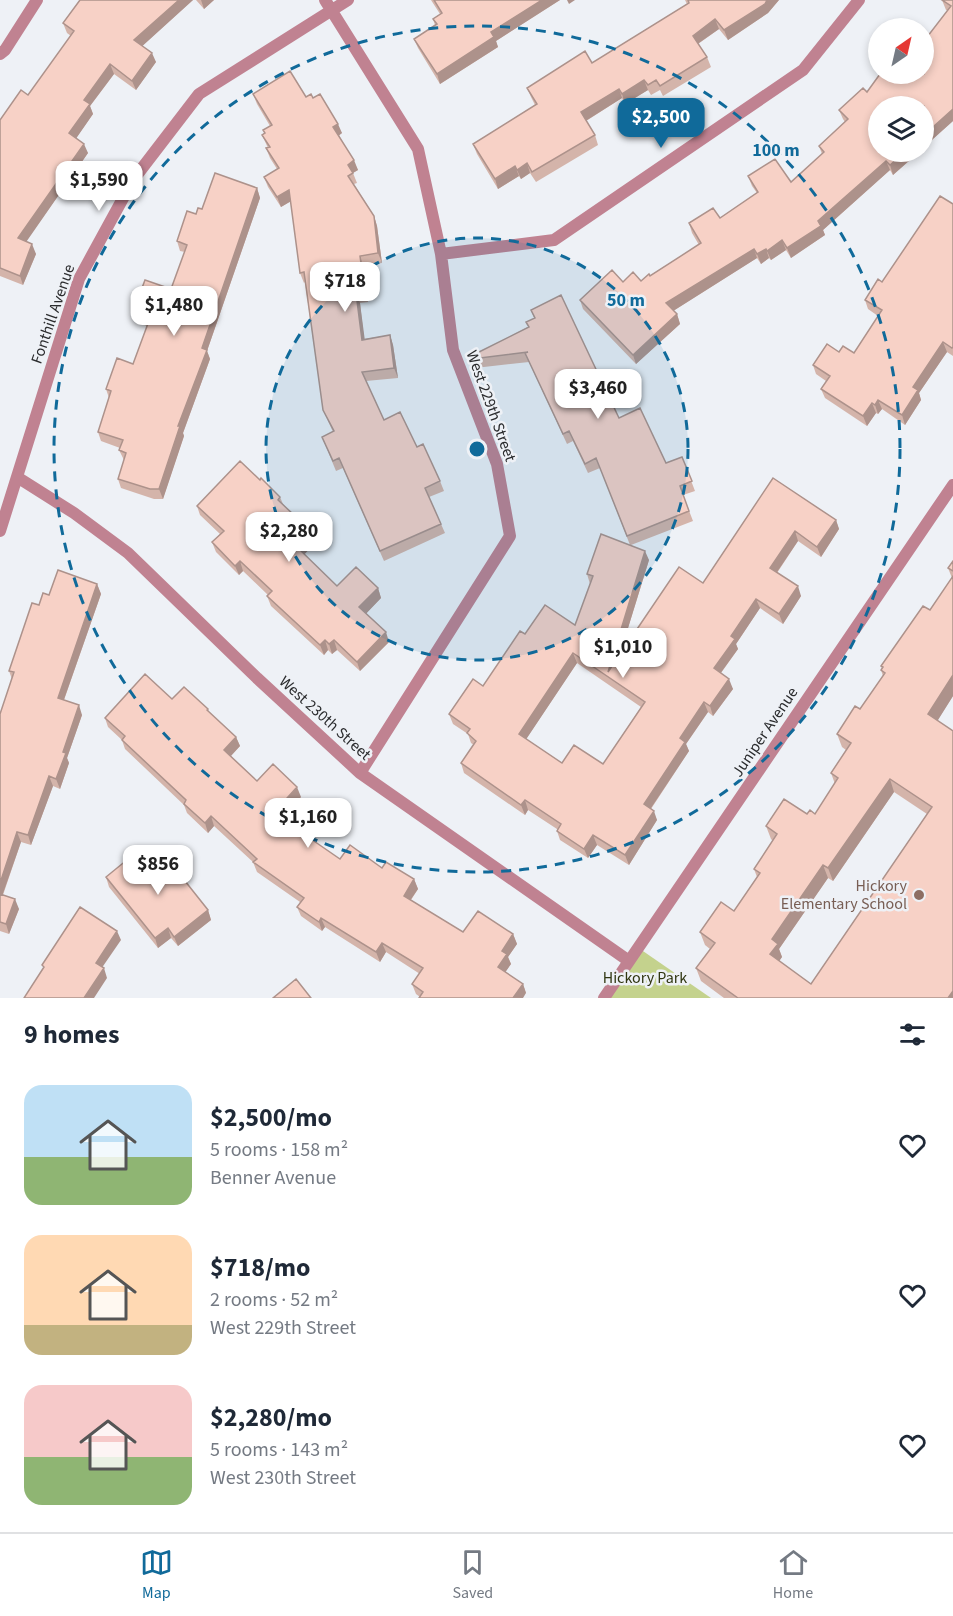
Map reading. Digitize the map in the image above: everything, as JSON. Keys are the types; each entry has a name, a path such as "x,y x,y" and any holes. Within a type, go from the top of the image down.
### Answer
{"street":[{"path":"0,54 38,0"},
{"name":"West 229th Street","path":"325,0 418,149 441,254 453,350 497,464 510,536 360,773"},
{"name":"Fonthill Avenue","path":"0,531 79,279 133,180 199,94 348,0"},
{"path":"441,254 554,240 803,70 859,0"},
{"name":"West 230th Street","path":"17,477 74,513 128,553 257,678 360,773 629,961"},
{"name":"Juniper Avenue","path":"603,998 953,485"}],"green space":[{"name":"Hickory Park","path":"640,949 711,998 606,998"}],"building":[{"path":"80,0 179,0 134,40 152,53 132,81 110,64 84,100 90,104 69,133 84,144 18,238 32,244 20,276 0,268 0,120 21,90 28,95 74,31 63,23"},
{"path":"434,0 542,0 491,32 494,37 437,74 414,39 437,24 433,19 442,13"},
{"path":"688,0 767,0 765,4 724,30 715,19 693,36 707,57 660,86 656,80 648,85 644,80 622,94 619,89 581,112 595,135 532,172 527,163 517,170 515,166 495,179 473,144 537,104 527,88 585,51 592,63 689,3"},
{"path":"942,0 953,0 953,109 934,126 934,96 868,96 868,162 885,162 818,221 821,226 787,248 782,240 767,251 766,249 757,254 754,249 666,303 677,314 633,355 580,300 612,270 623,282 633,272 641,281 701,243 689,223 713,208 720,218 758,192 748,176 775,159 791,182 824,152 819,146 848,119 839,110 863,88 867,92 873,84 934,84 934,28 951,6"},
{"path":"290,71 306,97 311,94 313,98 320,94 338,124 333,127 354,160 348,165 353,173 348,176 374,216 378,253 360,256 365,292 356,293 362,340 390,335 394,368 362,372 384,420 400,412 417,447 423,444 440,481 425,488 441,524 380,551 339,458 333,461 322,437 334,431 323,410 304,272 300,273 289,190 277,197 264,177 279,168 266,148 270,147 262,135 265,133 263,130 272,125 253,94"},
{"path":"215,173 257,188 202,348 207,350 178,426 180,426 159,489 150,489 118,479 126,453 119,450 123,440 98,432 111,391 106,389 117,358 133,364 150,318 133,312 145,280 171,289 187,245 177,241 187,211 196,214 198,208 202,209"},
{"path":"940,196 953,204 953,347 943,342 913,387 918,390 902,415 878,400 875,405 872,403 863,416 821,389 830,376 813,365 827,344 839,352 843,346 854,353 882,310 865,300 878,279 882,282"},
{"path":"561,295 619,418 640,408 666,463 682,457 692,481 680,486 689,511 627,536 596,458 585,464 569,431 563,434 525,353 528,352 472,359 471,356 529,327 526,322 535,318 531,310"},
{"path":"240,461 260,480 261,478 280,497 278,500 312,532 298,548 337,586 356,567 378,588 359,607 386,632 357,662 334,640 329,644 325,640 320,645 267,596 272,591 240,561 235,566 212,542 224,531 197,506"},
{"path":"773,478 836,520 817,547 795,531 770,568 798,586 779,614 756,599 731,636 735,639 714,668 729,679 710,706 704,702 680,738 685,742 644,804 654,811 625,855 593,835 584,849 557,831 561,824 525,800 521,805 461,763 476,741 467,733 470,729 449,714 473,679 483,686 520,631 525,634 545,605 575,625 593,576 587,574 601,534 645,551 608,672 679,567 703,583","holes":["573,653 645,702 603,764 574,745 562,763 519,734"]},
{"path":"953,561 953,571 948,568"},
{"path":"58,570 97,584 58,698 79,705 63,752 66,753 56,779 49,776 28,835 17,832 0,883 0,714 14,672 9,671 32,603 39,605 43,593 49,595"},
{"path":"953,576 953,675 928,714 953,731 953,991 948,998 738,998 696,968 715,943 700,932 721,902 734,911 760,873 754,869 777,834 766,826 784,799 807,814 810,810 815,814 838,778 831,773 851,743 837,734 855,706 860,709 885,673 881,670 883,667 881,666 923,606 930,610","holes":["890,779 932,807 811,984 770,954 778,944 772,939 823,865 828,868"]},
{"path":"145,674 172,699 184,687 208,709 236,737 224,750 257,781 273,764 297,787 279,807 287,814 282,819 340,859 350,845 382,868 386,862 414,879 404,896 463,932 478,911 513,934 502,951 507,954 498,967 523,984 513,998 419,998 423,992 412,984 423,968 382,943 376,952 321,918 319,922 297,907 304,898 253,862 257,859 211,816 205,823 184,804 186,800 122,740 125,736 105,718"},
{"path":"133,855 147,872 166,857 208,910 174,937 168,928 155,938 106,877"},
{"path":"0,894 15,899 6,924 0,922"},
{"path":"80,907 117,931 96,963 104,968 84,998 24,998 44,967 42,965"},
{"path":"296,979 311,998 273,998"}],"place":[{"name":"Hickory Elementary School","path":"919,895"}]}
